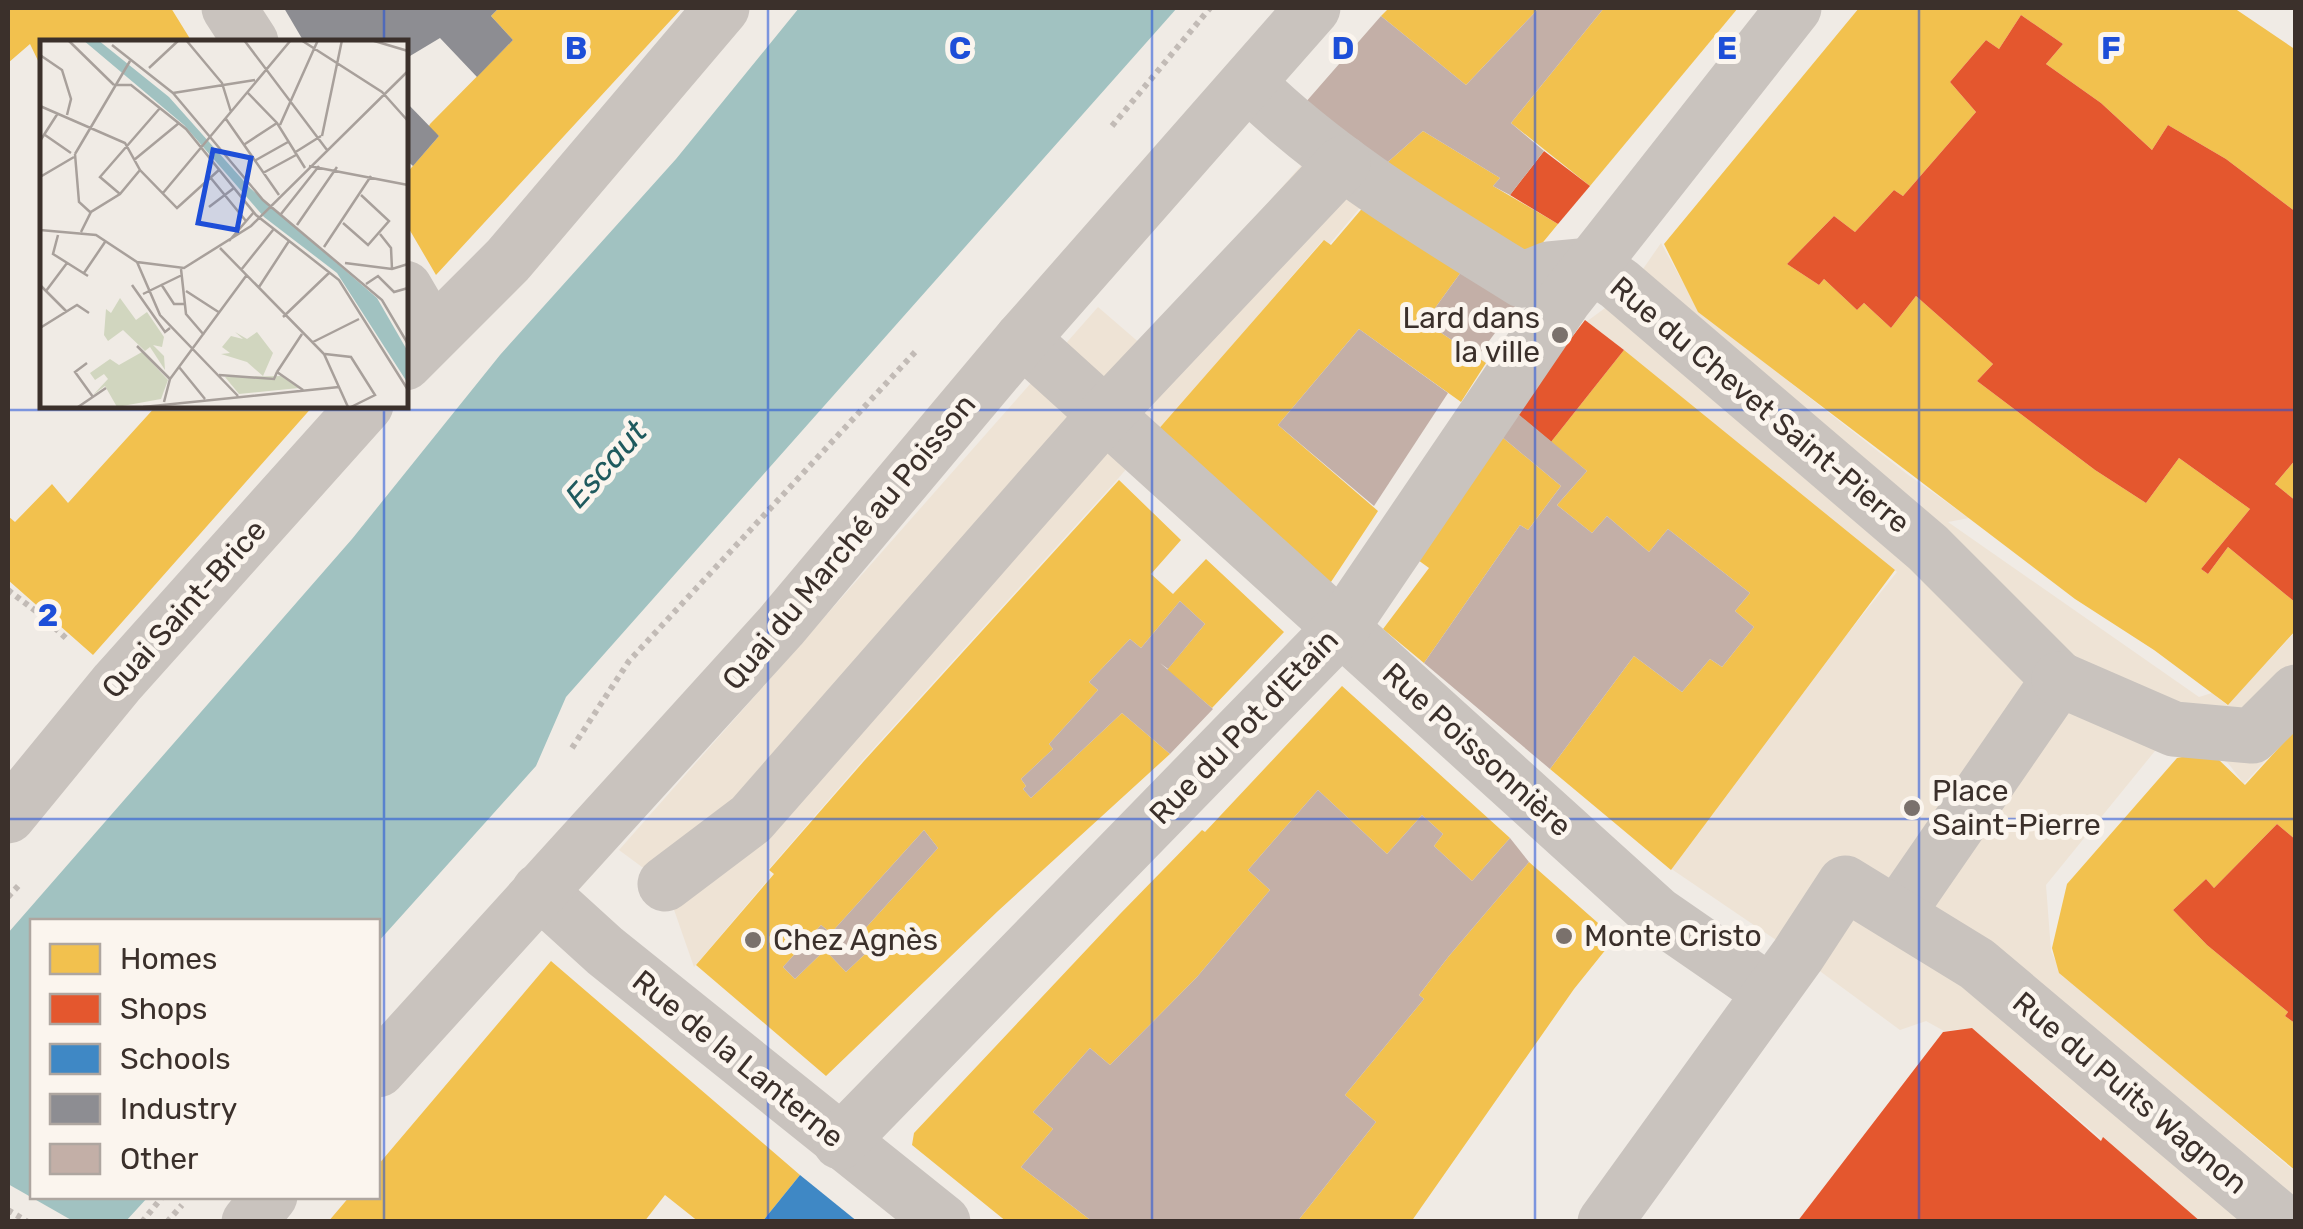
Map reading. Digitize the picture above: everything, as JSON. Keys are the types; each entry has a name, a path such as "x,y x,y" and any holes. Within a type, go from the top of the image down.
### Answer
{"street":[{"path":"229,8 250,40"},
{"path":"414,328 508,260 722,8"},
{"name":"Quai du Marché au Poisson","path":"380,1068 781,626 1022,338 1312,8"},
{"name":"Rue du Pot d'Etain","path":"840,1142 1342,627 1591,264 1794,8"},
{"path":"1248,83 1280,114 1380,192 1522,280 1549,269 1591,264"},
{"path":"665,884 751,819 1104,414 1343,163"},
{"name":"Rue du Chevet Saint-Pierre","path":"1591,264 1928,548 2059,679"},
{"name":"Rue Poissonnière","path":"1022,338 1657,914 1784,974"},
{"name":"Quai Saint-Brice","path":"8,816 117,684 363,408"},
{"path":"1605,1222 1784,974 1845,882 1897,914 2059,679 2174,729 2252,736 2296,692"},
{"name":"Rue de la Lanterne","path":"538,890 605,951 943,1222"},
{"name":"Rue du Puits Wagnon","path":"1897,914 1976,964 2283,1222"},
{"path":"249,1222 268,1199"}],"path":[{"path":"1106,134 1210,8"},
{"path":"569,753 629,661 919,348"},
{"path":"8,590 41,614 78,650"},
{"path":"142,1222 161,1199"},
{"path":"8,1210 28,1222"}],"shaded area":[{"path":"1314,151 1369,197 1328,246 1322,241 1116,481 863,760 768,870 771,876 694,967 665,884 619,850 1098,307 1142,345"},
{"name":"Place Saint-Pierre","path":"1661,243 1699,311 1969,518 1948,522 2199,697 2212,693 2227,705 2295,632 2295,728 2244,784 2228,763 2209,753 2159,746 2046,885 2051,951 2062,976 2295,1172 2295,1221 2198,1221 1971,1028 1944,1031 1926,1021 1900,1030 1670,868 1897,572 1586,322 1627,292"}],"water":[{"name":"Escaut","path":"799,8 1177,8 566,697 536,766 380,940 380,919 30,919 30,1199 146,1199 126,1221 8,1222 8,933 352,539 500,355 676,159"}],"pier":[{"path":"8,1184 73,1221 8,1221"}],"building: Homes":[{"path":"8,8 171,8 191,40 40,40 40,65 30,44 8,63"},
{"path":"499,8 682,8 436,275 408,227 408,172 439,136 428,128 430,124 513,40 491,16"},
{"path":"1389,8 1539,8 1466,85 1381,16"},
{"path":"1604,8 1738,8 1590,186 1511,123"},
{"path":"1859,8 2234,8 2296,50 2296,212 2226,159 2168,125 2152,150 2101,103 2046,64 2063,44 2021,15 1999,49 1986,40 1950,82 1976,112 1903,196 1894,190 1855,232 1834,216 1787,264 1819,285 1824,279 1857,310 1864,303 1891,328 1916,296 1993,364 1977,381 2095,470 2146,503 2179,458 2250,509 2201,569 2208,574 2228,547 2296,603 2296,630 2228,705 2154,650 2075,599 1698,312 1664,244"},
{"path":"1423,131 1500,178 1493,186 1558,224 1521,269 1372,176"},
{"path":"1371,198 1469,261 1425,322 1486,363 1461,402 1359,329 1278,425 1378,511 1329,585 1156,432 1324,240 1331,245"},
{"path":"1624,350 1895,570 1671,870 1550,769 1634,656 1682,692 1710,659 1722,667 1754,627 1735,611 1750,593 1668,529 1649,552 1607,516 1592,533 1557,505 1587,471 1551,442"},
{"path":"154,408 311,408 93,655 8,580 8,516 15,522 52,484 68,503"},
{"path":"1496,432 1561,486 1528,530 1520,525 1424,663 1383,629 1429,568 1407,552"},
{"path":"2296,459 2296,501 2275,484"},
{"path":"1119,480 1181,540 1151,574 1173,594 1206,559 1284,632 1212,708 1167,670 1205,624 1180,601 1141,648 1130,639 1089,682 1098,690 1049,744 1053,749 1021,779 1026,786 1023,789 1031,798 1122,713 1170,754 826,1076 696,965 774,874 769,870","holes":["924,830 938,848 853,942 865,954 846,972 825,950 795,979 783,967 821,925 831,933"]},
{"path":"1342,686 1510,838 1472,881 1434,846 1443,834 1422,815 1387,854 1318,790 1248,870 1270,890 1197,977 1110,1065 1090,1048 1033,1112 1053,1129 1021,1167 1093,1222 1007,1222 912,1145 914,1133"},
{"path":"2296,729 2296,840 2277,824 2214,888 2206,879 2173,910 2207,945 2288,1012 2285,1016 2296,1024 2296,1171 2059,973 2052,948 2067,884 2177,758 2192,755 2218,759 2245,785"},
{"path":"1529,862 1615,938 1574,989 1411,1222 1297,1222 1376,1122 1345,1095 1424,999 1419,995 1449,956"},
{"path":"551,961 800,1175 762,1222 699,1222 665,1195 644,1222 328,1222 347,1199 380,1199 380,1163"}],"building: Shops":[{"path":"2021,15 2063,44 2046,64 2101,103 2152,150 2168,125 2226,159 2296,212 2296,459 2275,484 2296,501 2296,603 2228,547 2208,574 2201,569 2250,509 2179,458 2146,503 2095,470 1977,381 1993,364 1916,296 1891,328 1864,303 1857,310 1824,279 1819,285 1787,264 1834,216 1855,232 1894,190 1903,196 1976,112 1950,82 1986,40 1999,49"},
{"path":"1544,151 1590,186 1558,224 1510,195"},
{"path":"1585,320 1624,350 1551,442 1515,412"},
{"path":"2277,824 2296,840 2296,1024 2285,1016 2288,1012 2207,945 2173,910 2206,879 2214,888"},
{"path":"1972,1028 2201,1222 1797,1222 1943,1032"}],"building: Schools":[{"path":"800,1175 858,1222 762,1222"}],"building: Industry":[{"path":"284,8 499,8 491,16 513,40 477,77 440,38 408,57 408,40 303,40"},
{"path":"408,104 439,136 413,166 408,162"}],"building: Other":[{"path":"1539,8 1604,8 1511,123 1544,151 1510,195 1493,186 1500,178 1423,131 1372,176 1298,111 1381,16 1466,85"},
{"path":"1469,261 1525,293 1477,357 1425,322"},
{"path":"1359,329 1448,393 1374,506 1278,425"},
{"path":"1511,408 1587,471 1557,505 1592,533 1607,516 1649,552 1668,529 1750,593 1735,611 1754,627 1722,667 1710,659 1682,692 1634,656 1550,769 1424,663 1520,525 1528,530 1561,486 1496,432"},
{"path":"1180,601 1205,624 1168,669 1160,663 1213,709 1170,754 1122,713 1031,798 1021,779 1053,749 1049,744 1098,690 1089,682 1130,639 1141,648"},
{"path":"1318,790 1387,854 1422,815 1443,834 1434,846 1472,881 1510,838 1529,862 1449,956 1419,995 1424,999 1345,1095 1376,1122 1297,1222 1093,1222 1021,1167 1053,1129 1033,1112 1090,1048 1110,1065 1197,977 1270,890 1248,870"},
{"path":"924,830 938,848 853,942 865,954 846,972 825,950 795,979 783,967 821,925 831,933"}],"place":[{"name":"Lard dans la ville","path":"1560,335"},
{"name":"Place Saint-Pierre","path":"1912,808"},
{"name":"Monte Cristo","path":"1564,936"},
{"name":"Chez Agnès","path":"753,940"}]}
